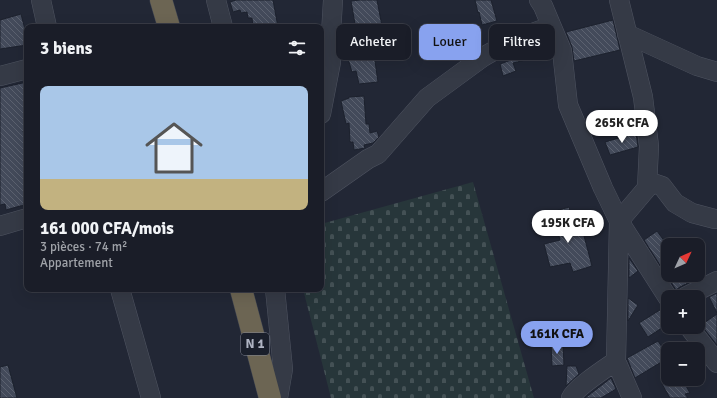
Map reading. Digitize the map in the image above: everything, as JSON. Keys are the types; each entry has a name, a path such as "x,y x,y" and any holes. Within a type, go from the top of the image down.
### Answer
{"highway":[{"path":"161,0 168,24"},
{"name":"N 1","path":"242,292 270,398"}],"street":[{"path":"41,0 46,24"},
{"path":"216,0 222,24"},
{"path":"324,98 331,62 333,0"},
{"path":"539,0 551,24"},
{"path":"619,0 642,97 649,146 647,188"},
{"path":"555,34 562,51 568,105 602,188 619,221 663,290"},
{"path":"627,34 691,63 717,72"},
{"path":"324,190 368,159 378,154 427,98 489,54"},
{"path":"0,76 24,70"},
{"path":"632,398 616,361 619,221 653,183 662,186 676,202 692,213 717,219"},
{"path":"0,226 24,219"},
{"path":"699,290 717,281"},
{"path":"121,292 152,398"},
{"path":"275,292 283,369 278,398"},
{"path":"694,334 717,363"},
{"path":"571,398 572,395 581,387 616,361"}],"green space":[{"path":"473,182 534,398 331,398 304,292 324,292 324,223"}],"building":[{"path":"236,0 273,0 277,24 253,24 252,18 248,18 247,12 241,13 240,10 233,12 230,2"},
{"path":"377,0 382,24 355,24 351,1"},
{"path":"475,0 491,0 497,21 482,25"},
{"path":"21,14 24,26 24,45 0,49 0,20"},
{"path":"613,20 620,50 574,61 572,47 566,32"},
{"path":"348,60 375,60 378,82 359,84 356,71 352,72"},
{"path":"511,60 526,60 513,63 516,71 503,76 500,64"},
{"path":"24,83 24,205 6,210 5,204 0,205 0,88"},
{"path":"364,96 366,124 369,124 370,133 377,131 379,137 373,143 364,145 365,148 354,150 353,142 350,142 349,123 346,124 341,101 349,97"},
{"path":"636,133 638,147 610,155 605,142"},
{"path":"569,207 576,235 583,232 592,266 573,272 570,263 550,267 544,244 560,240 552,212"},
{"path":"657,231 662,238 661,267 644,240"},
{"path":"629,258 638,271 629,278"},
{"path":"671,282 690,282 680,287 676,290"},
{"path":"717,293 717,313 709,297"},
{"path":"628,298 638,305 628,321"},
{"path":"661,309 661,329 648,337 639,323"},
{"path":"717,314 717,345 705,330 705,322"},
{"path":"658,341 661,346 661,362 635,378 627,358"},
{"path":"551,344 563,344 564,365 552,366"},
{"path":"8,365 17,398 0,398 0,367"},
{"path":"567,366 576,366 579,374 566,386"},
{"path":"611,378 616,389 601,398 585,398"},
{"path":"663,386 686,386 690,393 685,394 688,398 670,398"}]}
